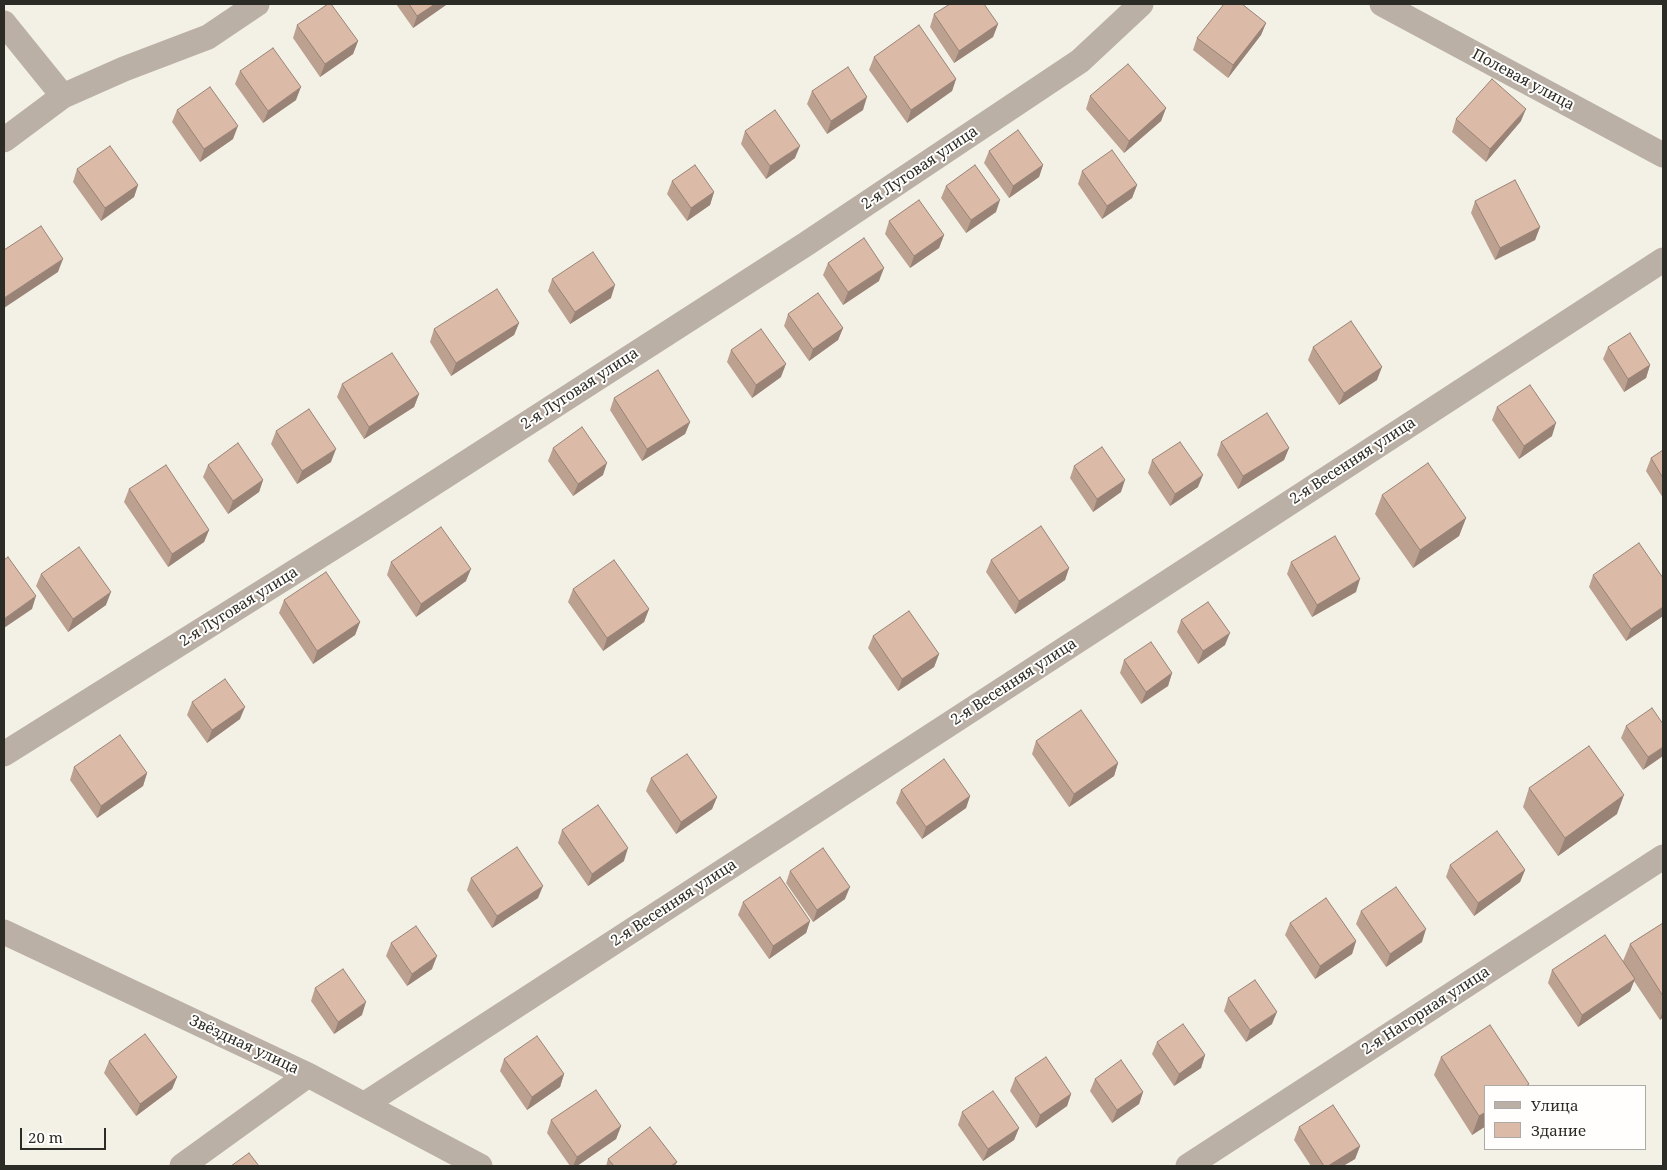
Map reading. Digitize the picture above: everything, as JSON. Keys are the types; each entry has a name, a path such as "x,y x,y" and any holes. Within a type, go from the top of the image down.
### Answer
{"street":[{"path":"4,140 63,96 124,69 208,37 257,4"},
{"name":"2-я Луговая улица","path":"4,754 366,528 806,244 1080,61 1141,4"},
{"name":"Полевая улица","path":"1382,4 1663,155"},
{"path":"4,23 63,96"},
{"name":"2-я Весенняя улица","path":"364,1104 1663,260"},
{"name":"2-я Нагорная улица","path":"1188,1166 1663,856"},
{"name":"Звёздная улица","path":"4,932 308,1075 480,1166"},
{"path":"182,1166 308,1075"}],"building":[{"path":"328,4 331,4 358,41 325,64 297,25"},
{"path":"409,4 435,4 417,16"},
{"path":"950,4 984,4 998,24 959,51 934,14"},
{"path":"1224,4 1242,4 1266,23 1233,65 1197,38"},
{"path":"919,25 956,79 911,110 874,57"},
{"path":"273,48 301,87 268,111 240,71"},
{"path":"1128,64 1166,108 1129,141 1090,96"},
{"path":"848,67 867,97 831,121 812,91"},
{"path":"1492,79 1526,109 1490,149 1456,119"},
{"path":"210,87 238,126 204,149 177,110"},
{"path":"775,110 800,146 770,166 745,131"},
{"path":"1018,130 1043,165 1013,186 989,151"},
{"path":"110,146 138,185 105,208 77,169"},
{"path":"1112,150 1137,185 1107,206 1082,171"},
{"path":"695,165 714,192 691,208 672,181"},
{"path":"975,165 1000,200 971,220 946,186"},
{"path":"1515,180 1540,227 1500,248 1475,201"},
{"path":"919,200 944,235 914,256 889,221"},
{"path":"41,226 63,259 4,298 4,250"},
{"path":"864,238 884,268 848,292 828,263"},
{"path":"593,252 615,285 575,312 552,279"},
{"path":"497,289 519,323 456,363 434,329"},
{"path":"818,293 843,328 813,349 788,314"},
{"path":"1351,321 1382,367 1344,393 1313,347"},
{"path":"761,329 786,364 756,385 731,350"},
{"path":"1630,333 1650,365 1628,379 1608,347"},
{"path":"392,353 419,394 369,427 342,384"},
{"path":"658,370 690,422 647,449 614,398"},
{"path":"1530,385 1556,423 1524,446 1497,407"},
{"path":"309,409 336,449 302,471 276,431"},
{"path":"1267,413 1289,448 1243,476 1221,442"},
{"path":"582,427 607,463 578,484 553,448"},
{"path":"1180,442 1203,475 1175,494 1152,460"},
{"path":"238,443 263,480 233,501 208,465"},
{"path":"1102,447 1125,480 1097,499 1074,466"},
{"path":"1663,450 1663,478 1651,458"},
{"path":"1428,463 1466,518 1420,550 1382,495"},
{"path":"166,465 209,530 172,554 129,489"},
{"path":"1041,526 1069,568 1019,601 991,560"},
{"path":"441,527 471,569 421,604 391,562"},
{"path":"1335,536 1360,579 1317,605 1291,562"},
{"path":"1639,543 1663,578 1663,607 1631,629 1593,575"},
{"path":"79,547 111,592 73,619 41,574"},
{"path":"8,557 36,596 4,619 4,560"},
{"path":"614,560 649,609 607,638 573,589"},
{"path":"326,572 360,622 317,651 284,600"},
{"path":"1208,602 1230,633 1203,651 1181,620"},
{"path":"909,611 939,654 902,679 873,636"},
{"path":"1151,642 1172,673 1146,692 1124,660"},
{"path":"225,679 245,707 212,730 192,702"},
{"path":"1652,708 1663,724 1663,747 1648,757 1626,726"},
{"path":"1081,710 1118,763 1074,794 1036,741"},
{"path":"120,735 147,773 101,806 74,767"},
{"path":"1589,746 1624,795 1565,838 1529,788"},
{"path":"687,754 717,797 681,822 651,778"},
{"path":"944,759 970,796 926,827 901,790"},
{"path":"598,805 628,848 592,874 562,830"},
{"path":"1497,831 1525,870 1478,903 1450,865"},
{"path":"517,847 543,886 497,916 471,878"},
{"path":"823,848 850,887 817,910 790,871"},
{"path":"780,877 810,921 773,946 743,902"},
{"path":"1396,887 1426,929 1390,954 1361,911"},
{"path":"1326,898 1356,941 1320,966 1290,923"},
{"path":"1663,923 1663,996 1630,944"},
{"path":"416,926 437,956 412,974 391,943"},
{"path":"1605,935 1635,979 1582,1015 1552,970"},
{"path":"343,969 366,1002 338,1022 315,988"},
{"path":"1255,980 1277,1012 1250,1030 1228,998"},
{"path":"1183,1024 1205,1055 1179,1074 1157,1042"},
{"path":"1490,1025 1529,1084 1484,1085 1484,1113 1479,1116 1441,1057"},
{"path":"145,1034 177,1077 140,1104 109,1061"},
{"path":"537,1036 564,1074 532,1097 504,1059"},
{"path":"1046,1057 1071,1094 1040,1115 1015,1078"},
{"path":"1121,1060 1143,1092 1117,1110 1095,1079"},
{"path":"596,1090 621,1126 577,1157 551,1120"},
{"path":"993,1091 1019,1128 988,1149 962,1112"},
{"path":"1333,1105 1360,1146 1328,1166 1324,1166 1299,1127"},
{"path":"650,1127 677,1162 671,1166 614,1166 608,1159"},
{"path":"249,1153 259,1166 231,1166"}]}
